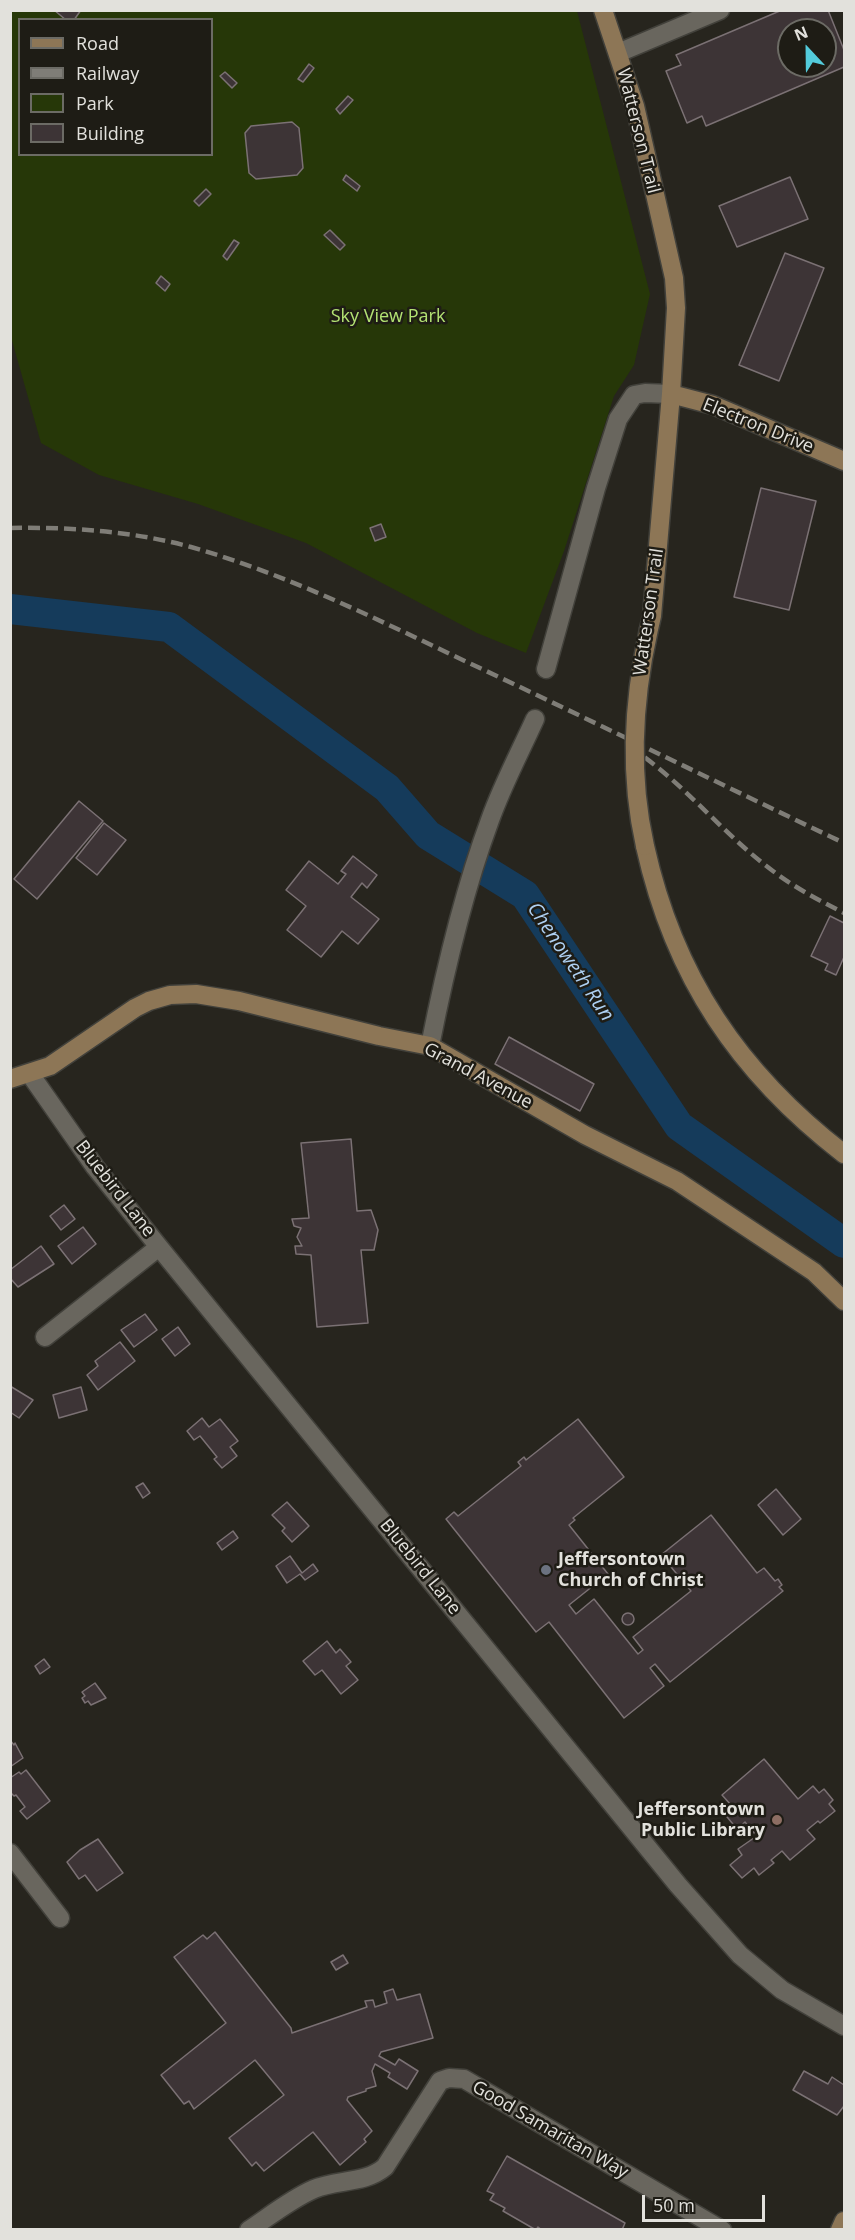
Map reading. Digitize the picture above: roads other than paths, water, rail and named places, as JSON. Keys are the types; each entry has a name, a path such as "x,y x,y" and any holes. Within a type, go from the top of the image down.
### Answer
{"main road":[{"name":"Watterson Trail","path":"603,10 634,106 674,278 676,308 652,616 637,702 635,742 637,789 645,846 665,917 682,958 725,1034 752,1069 782,1101 813,1131 844,1154"},
{"name":"Electron Drive","path":"671,393 713,405 844,461"},
{"name":"Grand Avenue","path":"10,1079 50,1066 135,1008 170,995 196,994 239,1001 379,1036 430,1046 544,1112 677,1181 814,1272 844,1301"},
{"path":"840,2229 844,2221"}],"street":[{"path":"618,53 720,10"},
{"path":"546,669 596,488 618,419 634,395 671,393"},
{"path":"430,1046 441,988 490,819 535,719"},
{"name":"Bluebird Lane","path":"30,1074 96,1167 159,1247 678,1885 740,1955 782,1990 844,2026"},
{"path":"45,1337 159,1247"},
{"path":"10,1853 60,1918"},
{"name":"Good Samaritan Way","path":"249,2229 295,2199 315,2189 378,2174 385,2167 440,2081 454,2077 464,2079 722,2229"}],"waterway":[{"name":"Chenoweth Run","path":"10,609 169,627 387,788 428,835 525,895 679,1126 844,1243"}],"railway":[{"path":"10,528 79,529 146,537 191,547 266,572 376,619 844,843"},
{"path":"630,747 667,775 769,868 805,892 844,913"}],"place":[{"name":"Jeffersontown Church of Christ","path":"546,1570"},
{"name":"Jeffersontown Public Library","path":"777,1820"}],"park label":[{"name":"Sky View Park","path":"388,317"}]}
